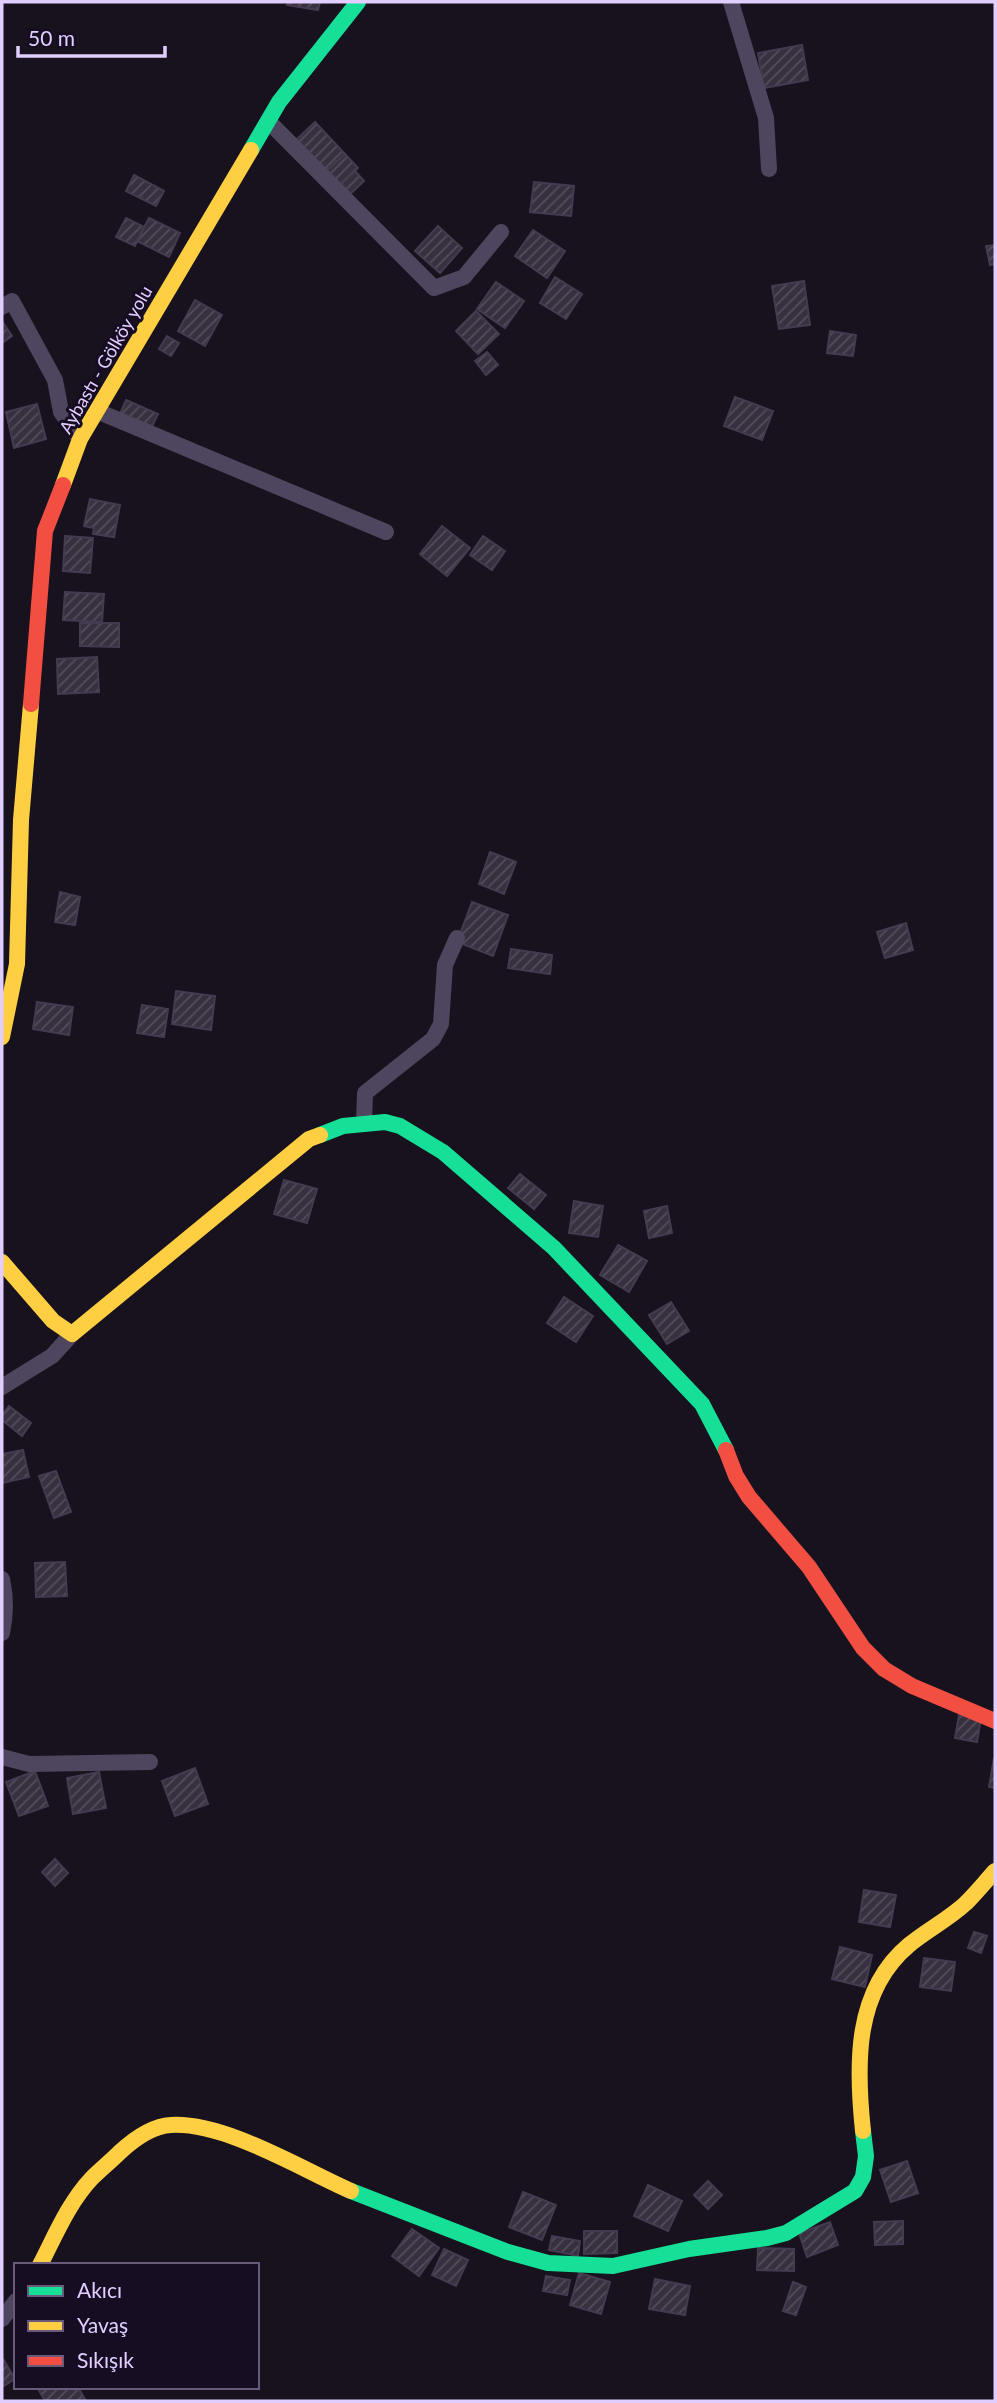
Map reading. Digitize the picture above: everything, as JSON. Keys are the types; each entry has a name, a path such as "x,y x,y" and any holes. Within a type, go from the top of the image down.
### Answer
{"street":[{"name":"Aybastı - Gölköy yolu","path":"2,1037 16,964 21,820 45,531 80,439 96,411 279,102 358,2"},
{"path":"731,2 766,118 769,169"},
{"path":"268,121 434,288 464,277 501,232"},
{"path":"2,307 12,301 55,380 61,412 80,439"},
{"path":"96,411 386,532"},
{"path":"364,1124 365,1093 433,1039 440,1024 445,965 457,938"},
{"path":"2,1387 52,1356 72,1335 309,1139 343,1126 385,1122 400,1126 443,1152 554,1248 702,1404 721,1437 736,1476 749,1497 808,1566 863,1648 884,1669 912,1686 995,1721"},
{"path":"2,1262 52,1321 72,1335"},
{"path":"2,1579 5,1591 2,1633"},
{"path":"2,1757 30,1764 150,1762"},
{"path":"41,2263 68,2212 91,2179 131,2143 152,2130 170,2125 196,2127 234,2137 349,2190 508,2252 548,2263 613,2266 689,2249 786,2233 855,2191 863,2177 866,2156 858,2064 862,2036 878,1982 892,1962 909,1945 965,1904 995,1871"},
{"path":"2,2319 14,2304"}],"building":[{"path":"288,2 320,2 318,10 287,5"},
{"path":"802,45 808,80 764,88 758,53"},
{"path":"315,122 345,154 325,172 296,140"},
{"path":"345,154 358,168 338,186 325,172"},
{"path":"355,171 364,181 348,196 338,186"},
{"path":"134,175 164,191 156,206 126,191"},
{"path":"534,182 574,186 571,216 530,212"},
{"path":"126,218 144,227 135,246 116,237"},
{"path":"149,218 180,233 169,257 137,241"},
{"path":"438,226 462,248 440,273 415,251"},
{"path":"533,230 565,251 547,278 515,256"},
{"path":"995,245 995,264 990,265 986,246"},
{"path":"555,277 582,294 566,319 540,303"},
{"path":"804,281 810,325 779,329 772,286"},
{"path":"496,282 524,301 505,328 477,309"},
{"path":"195,300 222,315 205,346 178,331"},
{"path":"476,311 499,334 478,354 456,331"},
{"path":"2,321 12,336 2,343"},
{"path":"830,331 856,335 853,356 827,353"},
{"path":"167,336 179,343 171,356 159,349"},
{"path":"487,352 498,365 486,375 475,361"},
{"path":"735,397 773,411 762,440 724,426"},
{"path":"126,400 158,414 149,433 118,418"},
{"path":"37,404 46,439 14,448 6,412"},
{"path":"90,499 120,505 114,537 93,534 94,528 84,526"},
{"path":"442,526 470,548 447,576 420,554"},
{"path":"65,536 93,538 90,573 63,571"},
{"path":"483,536 505,551 492,570 470,555"},
{"path":"65,592 104,594 102,622 63,620"},
{"path":"80,623 119,623 119,647 80,646"},
{"path":"97,657 99,692 58,694 57,659"},
{"path":"490,852 516,862 504,894 479,884"},
{"path":"60,892 80,897 75,925 55,922"},
{"path":"472,902 508,915 493,956 457,942"},
{"path":"906,923 913,950 885,958 877,932"},
{"path":"511,949 552,955 550,974 508,968"},
{"path":"176,991 215,996 211,1030 172,1024"},
{"path":"37,1002 73,1007 69,1035 33,1029"},
{"path":"142,1005 168,1009 164,1037 137,1033"},
{"path":"520,1174 546,1195 534,1209 508,1188"},
{"path":"284,1180 317,1189 307,1223 274,1214"},
{"path":"574,1201 603,1206 598,1237 569,1233"},
{"path":"667,1206 672,1233 649,1238 644,1211"},
{"path":"618,1245 647,1261 629,1292 600,1275"},
{"path":"564,1297 593,1316 576,1342 547,1323"},
{"path":"671,1302 689,1331 667,1344 649,1315"},
{"path":"9,1406 31,1423 22,1436 2,1420 2,1415"},
{"path":"23,1450 29,1477 2,1483 2,1454"},
{"path":"56,1471 71,1512 54,1518 39,1476"},
{"path":"65,1562 67,1596 36,1597 35,1563"},
{"path":"959,1715 981,1719 977,1742 955,1738"},
{"path":"995,1758 995,1788 989,1787"},
{"path":"195,1768 208,1804 175,1816 162,1781"},
{"path":"35,1771 48,1806 19,1816 6,1782"},
{"path":"99,1772 106,1808 73,1814 67,1778"},
{"path":"55,1859 68,1873 55,1886 42,1872"},
{"path":"864,1890 896,1895 890,1927 859,1922"},
{"path":"974,1932 987,1936 981,1953 968,1948"},
{"path":"840,1947 872,1955 865,1987 832,1979"},
{"path":"924,1958 955,1962 951,1991 920,1987"},
{"path":"907,2161 918,2193 891,2202 880,2170"},
{"path":"708,2181 722,2195 708,2209 694,2195"},
{"path":"648,2185 682,2201 668,2231 634,2216"},
{"path":"523,2192 556,2205 542,2240 509,2227"},
{"path":"903,2221 903,2244 875,2245 874,2222"},
{"path":"830,2222 838,2245 807,2257 799,2233"},
{"path":"412,2229 439,2248 419,2276 392,2256"},
{"path":"584,2231 617,2231 617,2253 584,2254"},
{"path":"552,2236 580,2241 578,2256 549,2250"},
{"path":"758,2248 794,2249 794,2271 757,2270"},
{"path":"444,2249 468,2260 456,2286 432,2275"},
{"path":"579,2273 610,2282 601,2314 570,2305"},
{"path":"546,2276 570,2280 567,2295 543,2291"},
{"path":"655,2279 690,2286 685,2315 649,2309"},
{"path":"793,2282 806,2287 796,2315 783,2311"},
{"path":"2,2357 14,2380 2,2387"},
{"path":"38,2389 79,2389 86,2401 45,2401"}],"traffic: fast":[{"path":"251,150 279,102 358,2"},
{"path":"320,1135 343,1126 385,1122 400,1126 443,1152 554,1248 702,1404 726,1450"},
{"path":"351,2191 508,2252 548,2263 613,2266 689,2249 786,2233 855,2191 863,2177 866,2156 863,2131"}],"traffic: slow":[{"path":"63,485 80,439 251,150"},
{"path":"2,1037 17,964 21,820 31,704"},
{"path":"2,1262 53,1321 72,1334 309,1139 320,1135"},
{"path":"863,2131 860,2055 868,2007 878,1984 891,1963 909,1945 959,1909 995,1871"},
{"path":"41,2263 69,2208 92,2178 137,2138 164,2126 192,2126 215,2131 263,2149 351,2191"}],"traffic: jam":[{"path":"31,704 45,531 63,485"},
{"path":"726,1450 736,1476 749,1497 809,1567 863,1648 884,1669 912,1686 995,1721"}]}
